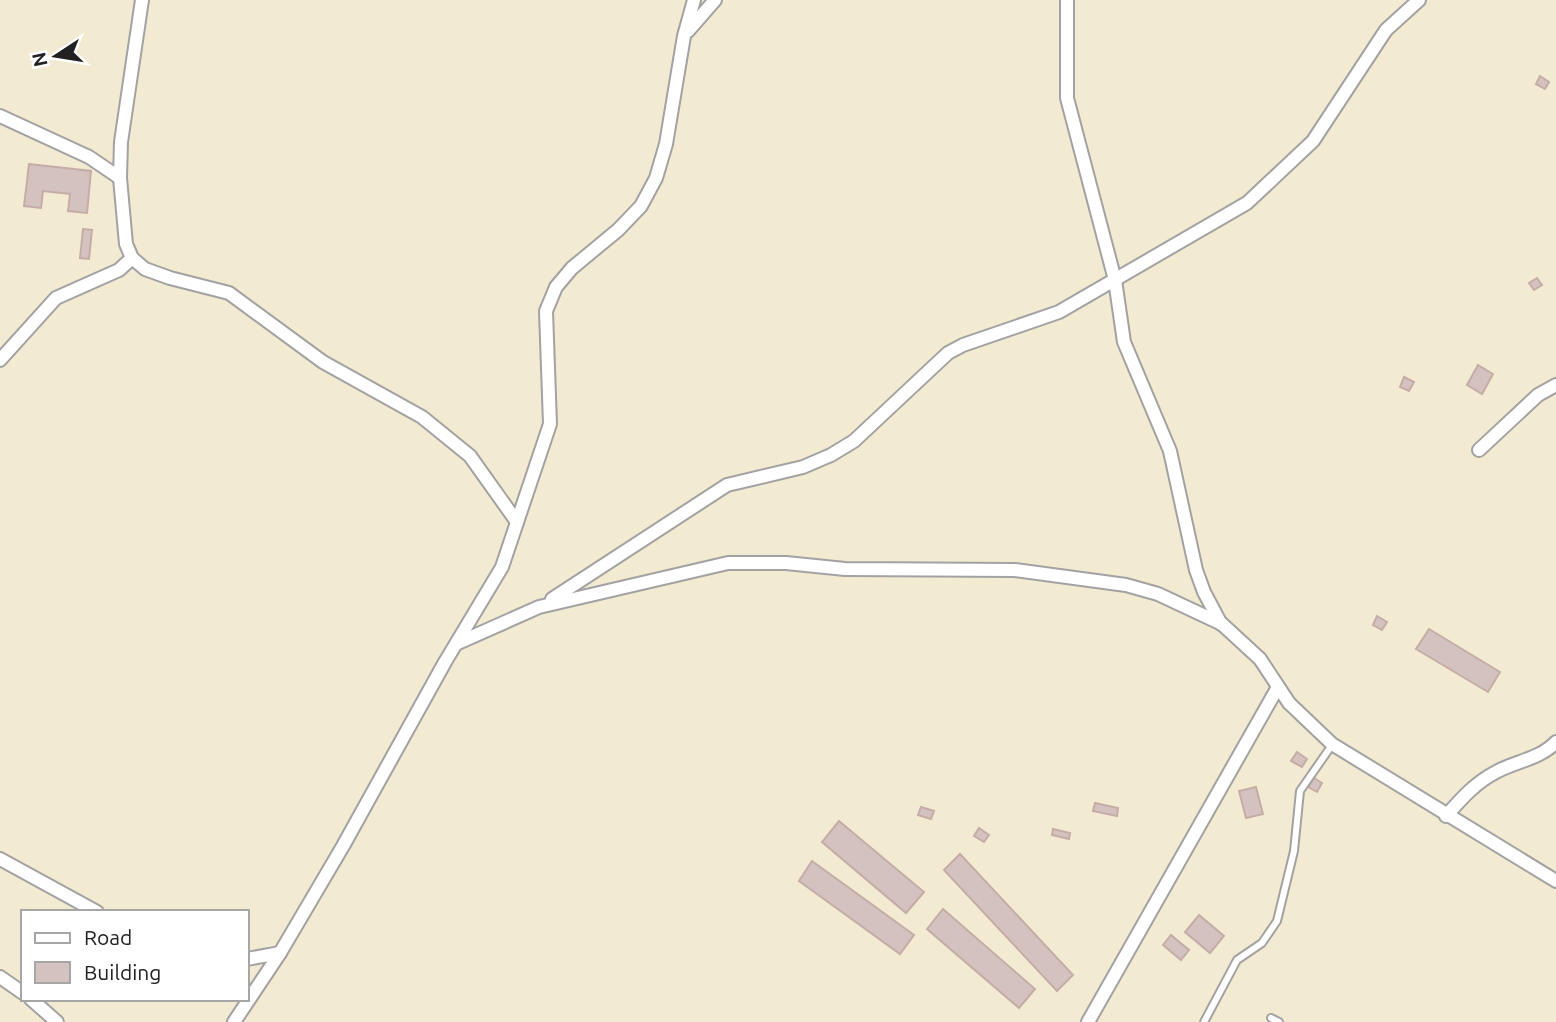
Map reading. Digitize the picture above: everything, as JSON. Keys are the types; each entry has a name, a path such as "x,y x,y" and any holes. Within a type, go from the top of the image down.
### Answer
{"street":[{"path":"142,0 124,108 120,178 126,244 132,258 145,268 170,278 229,292 323,362 422,417 470,456 517,522"},
{"path":"248,1001 279,953 502,566 539,463 552,413 544,340 545,311 556,287 572,268 618,230 641,206 656,178 666,144 684,36 694,0"},
{"path":"684,36 715,0"},
{"path":"1068,0 1065,57 1070,118 1115,280 1124,342 1170,451 1203,592 1222,624 1260,659 1305,721 1332,744 1556,881"},
{"path":"458,643 540,607 727,485 803,467 831,455 854,441 948,353 963,345 1050,316 1247,202 1313,142 1386,30 1419,0"},
{"path":"0,116 89,157 120,178"},
{"path":"0,360 56,298 111,274 132,258"},
{"path":"1479,450 1538,395 1556,385"},
{"path":"540,607 727,563 786,563 845,569 1015,570 1099,581 1158,594 1222,624"},
{"path":"1088,1022 1278,687"},
{"path":"1446,816 1476,784 1499,770 1544,753 1556,742"},
{"path":"0,859 93,910"},
{"path":"248,959 279,953"},
{"path":"0,977 21,992"},
{"path":"33,1001 57,1022"},
{"path":"234,1022 248,1001"}],"lane":[{"path":"1204,1022 1237,960 1262,943 1277,921 1294,851 1300,791 1332,744"},
{"path":"1271,1018 1279,1022"}],"shaded area":[{"path":"0,0 1556,0 1556,1022 0,1022"}],"building":[{"path":"1540,76 1549,82 1545,89 1536,84"},
{"path":"29,164 91,171 87,213 68,211 70,194 43,191 41,208 24,206"},
{"path":"83,229 92,230 89,259 80,258"},
{"path":"1537,278 1542,285 1534,290 1529,283"},
{"path":"1478,365 1493,374 1482,394 1467,385"},
{"path":"1404,377 1414,382 1409,391 1400,387"},
{"path":"1377,616 1387,622 1382,630 1373,625"},
{"path":"1429,629 1500,672 1488,692 1416,649"},
{"path":"1297,752 1307,759 1302,767 1291,761"},
{"path":"1314,778 1322,783 1317,792 1308,787"},
{"path":"1256,787 1263,814 1246,818 1239,791"},
{"path":"1095,803 1118,808 1117,816 1093,811"},
{"path":"921,807 934,811 931,819 918,815"},
{"path":"839,821 924,892 906,913 822,842"},
{"path":"979,828 989,835 984,842 974,836"},
{"path":"1053,829 1070,833 1069,839 1052,835"},
{"path":"960,854 1073,975 1057,991 944,870"},
{"path":"812,861 914,935 900,954 799,881"},
{"path":"943,909 1035,989 1019,1008 927,929"},
{"path":"1199,915 1224,936 1210,953 1185,932"},
{"path":"1171,935 1189,950 1181,960 1163,945"}]}
